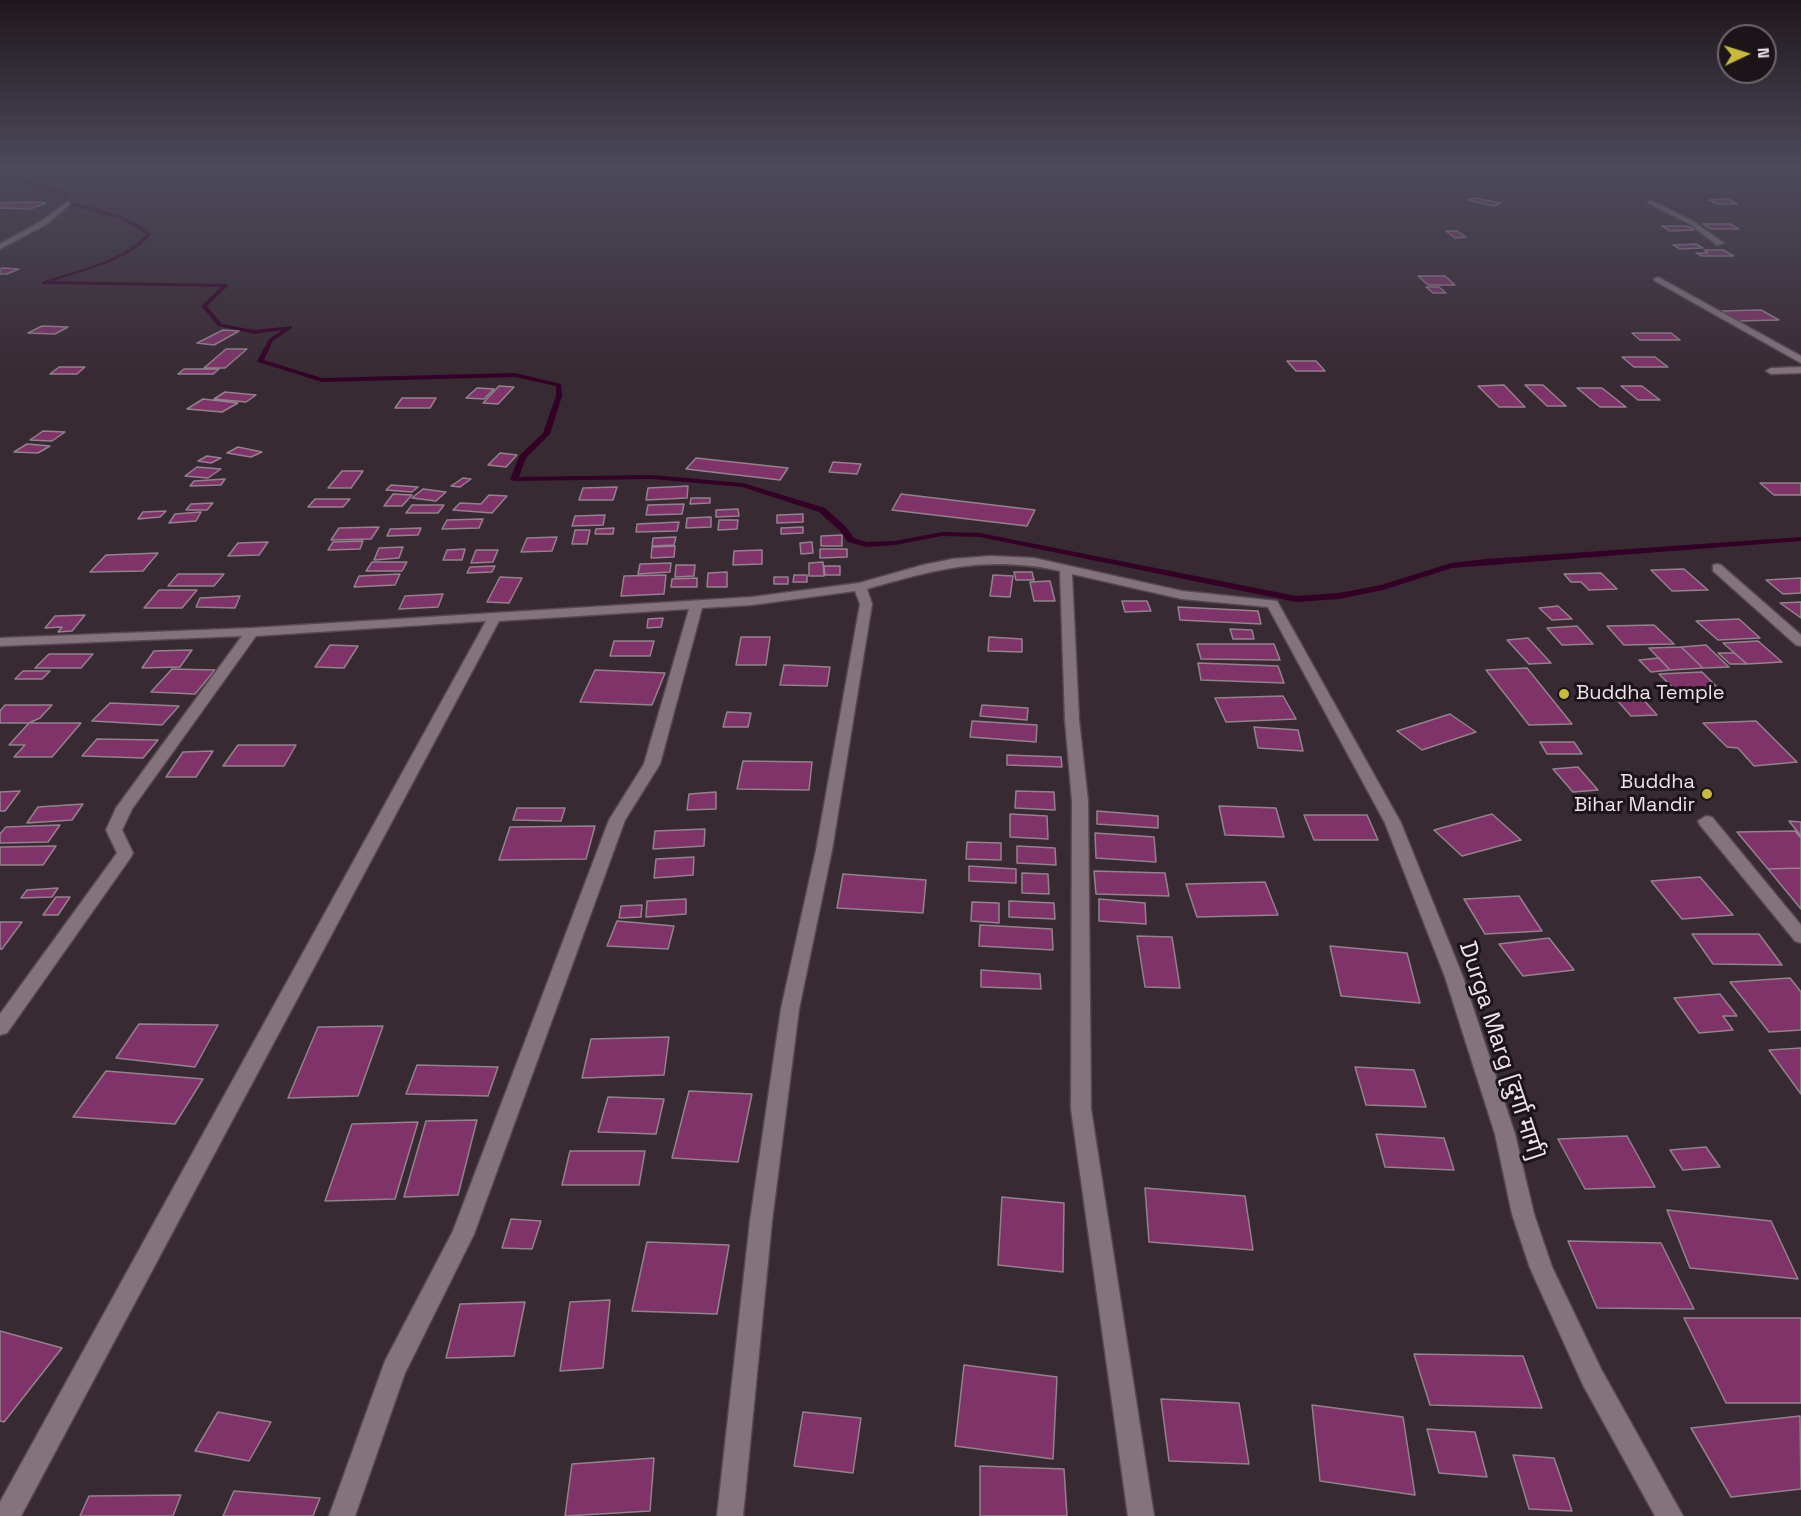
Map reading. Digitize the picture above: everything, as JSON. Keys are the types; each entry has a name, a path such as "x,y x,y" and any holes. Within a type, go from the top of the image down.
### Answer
{"street":[{"path":"0,247 16,238"},
{"path":"1713,238 1720,243"},
{"path":"1658,279 1801,360"},
{"path":"1771,371 1801,370"},
{"path":"0,642 252,632 752,601 860,587 923,569 952,563 990,560 1034,562 1066,570 1072,720 1080,801 1081,1109 1142,1516"},
{"path":"1717,568 1801,642"},
{"name":"Durga Marg [दुर्गा मार्ग]","path":"1066,570 1182,595 1273,604 1394,823 1454,977 1505,1134 1523,1214 1541,1268 1592,1377 1670,1516"},
{"path":"730,1516 761,1221 790,1010 824,850 866,604 860,587"},
{"path":"342,1516 394,1369 463,1234 617,820 652,764 696,605"},
{"path":"7,1516 494,618"},
{"path":"0,1028 125,853 114,830 124,808 252,632"},
{"path":"1706,821 1801,937"}],"building":[{"path":"1696,244 1703,248 1680,249 1673,245"},
{"path":"1704,250 1723,250 1734,256 1702,256 1696,253 1708,253"},
{"path":"0,269 19,269 0,274"},
{"path":"1418,276 1445,276 1455,285 1428,285"},
{"path":"1426,287 1439,287 1446,293 1433,293"},
{"path":"1761,310 1779,320 1738,321 1721,311"},
{"path":"42,326 68,327 55,334 28,333"},
{"path":"223,330 239,331 214,345 197,343"},
{"path":"1632,333 1671,333 1680,340 1640,340"},
{"path":"226,349 247,349 225,368 204,368"},
{"path":"1622,357 1655,357 1668,367 1634,367"},
{"path":"1287,361 1316,361 1325,371 1296,371"},
{"path":"59,367 85,367 77,374 50,374"},
{"path":"184,369 219,369 213,374 178,374"},
{"path":"1504,385 1525,407 1499,407 1478,386"},
{"path":"1525,385 1543,385 1566,406 1547,406"},
{"path":"499,386 514,387 498,404 483,403"},
{"path":"1621,386 1642,386 1660,400 1638,400"},
{"path":"477,388 494,389 484,399 466,398"},
{"path":"1577,388 1602,388 1626,407 1600,407"},
{"path":"225,392 256,395 246,402 214,399"},
{"path":"402,398 436,398 430,408 395,408"},
{"path":"203,399 238,403 222,412 187,409"},
{"path":"43,431 65,432 52,441 30,440"},
{"path":"27,444 50,446 38,453 14,452"},
{"path":"238,447 262,452 251,457 227,453"},
{"path":"500,453 517,455 506,467 488,465"},
{"path":"207,456 221,458 211,463 198,461"},
{"path":"696,458 788,468 780,480 686,469"},
{"path":"833,462 861,464 857,474 829,472"},
{"path":"197,467 221,469 208,478 185,476"},
{"path":"342,471 363,471 351,488 328,488"},
{"path":"463,478 471,479 460,487 451,486"},
{"path":"225,479 221,485 190,486 194,481"},
{"path":"1760,483 1801,483 1801,495 1774,495"},
{"path":"391,485 418,487 412,492 386,490"},
{"path":"688,486 687,498 646,500 648,488"},
{"path":"617,487 613,500 579,500 583,488"},
{"path":"423,489 446,492 436,501 412,498"},
{"path":"393,494 412,495 402,506 384,506"},
{"path":"901,494 1035,510 1027,526 892,510"},
{"path":"489,495 507,496 492,513 453,510 460,503 481,504"},
{"path":"691,498 710,498 710,503 690,504"},
{"path":"315,499 350,499 343,507 308,507"},
{"path":"213,503 207,510 186,510 191,504"},
{"path":"684,504 682,514 646,515 648,505"},
{"path":"412,505 444,505 438,513 406,513"},
{"path":"738,509 739,516 716,517 716,510"},
{"path":"166,511 160,517 138,519 143,512"},
{"path":"201,512 196,521 169,523 175,514"},
{"path":"803,514 803,522 777,523 777,515"},
{"path":"605,515 603,525 572,526 575,516"},
{"path":"711,517 711,527 686,528 687,518"},
{"path":"483,519 479,528 442,529 447,520"},
{"path":"719,520 738,520 737,529 718,530"},
{"path":"679,522 677,531 636,532 637,524"},
{"path":"379,527 371,539 331,540 339,528"},
{"path":"803,527 803,533 781,534 781,528"},
{"path":"421,528 418,535 387,536 390,529"},
{"path":"614,528 613,534 595,534 596,529"},
{"path":"575,530 590,530 587,544 572,544"},
{"path":"842,535 842,546 821,546 821,536"},
{"path":"557,537 552,551 521,552 527,538"},
{"path":"676,537 674,545 652,546 653,538"},
{"path":"363,541 360,549 328,550 333,542"},
{"path":"268,542 259,555 228,556 238,543"},
{"path":"812,542 813,553 801,554 800,543"},
{"path":"675,546 674,557 651,558 652,547"},
{"path":"403,547 399,558 374,560 379,548"},
{"path":"465,549 462,560 443,560 447,550"},
{"path":"820,549 847,549 847,557 820,558"},
{"path":"476,550 498,550 493,562 471,563"},
{"path":"762,550 762,564 733,565 734,551"},
{"path":"158,553 143,571 90,572 106,555"},
{"path":"372,562 407,562 402,571 366,571"},
{"path":"823,562 824,576 809,576 809,563"},
{"path":"671,563 670,572 638,574 640,564"},
{"path":"676,565 695,565 694,576 675,577"},
{"path":"495,566 492,572 467,573 470,567"},
{"path":"824,566 840,566 840,575 825,575"},
{"path":"1684,569 1708,590 1672,591 1651,570"},
{"path":"727,572 727,587 707,587 708,573"},
{"path":"1014,572 1032,572 1034,580 1016,580"},
{"path":"1601,573 1617,589 1589,590 1581,582 1571,582 1564,574"},
{"path":"178,574 224,574 214,586 168,586"},
{"path":"400,574 395,585 354,587 359,576"},
{"path":"666,575 664,594 621,596 624,576"},
{"path":"794,575 807,575 807,582 793,582"},
{"path":"993,575 1013,576 1010,597 990,596"},
{"path":"500,577 522,578 509,603 487,602"},
{"path":"774,577 788,577 788,584 774,584"},
{"path":"697,578 697,587 671,587 672,579"},
{"path":"1801,578 1801,593 1783,594 1766,580"},
{"path":"1050,581 1055,601 1034,601 1030,582"},
{"path":"159,590 197,590 182,608 144,608"},
{"path":"443,594 438,607 399,609 405,596"},
{"path":"240,596 235,608 196,607 200,598"},
{"path":"1122,601 1147,601 1151,611 1125,612"},
{"path":"1801,602 1801,618 1780,603"},
{"path":"1558,606 1572,619 1552,620 1539,608"},
{"path":"1178,607 1258,611 1261,624 1180,620"},
{"path":"85,615 72,631 58,632 62,627 45,628 55,616"},
{"path":"663,618 661,627 647,628 648,619"},
{"path":"1739,619 1760,638 1718,640 1696,621"},
{"path":"1654,625 1674,644 1624,645 1607,626"},
{"path":"1577,626 1593,644 1562,645 1547,628"},
{"path":"1230,629 1252,630 1254,639 1233,639"},
{"path":"741,637 770,637 766,665 736,665"},
{"path":"989,637 1022,639 1022,652 988,651"},
{"path":"1528,638 1551,663 1529,664 1507,640"},
{"path":"614,641 654,641 650,656 610,656"},
{"path":"1758,641 1782,662 1747,664 1723,643"},
{"path":"1197,644 1274,644 1280,660 1201,659"},
{"path":"330,645 358,646 344,668 315,667"},
{"path":"1706,645 1729,667 1703,668 1681,647"},
{"path":"1681,647 1703,668 1670,670 1649,648"},
{"path":"192,650 180,667 142,668 154,651"},
{"path":"1718,653 1734,653 1747,664 1730,664"},
{"path":"49,654 93,654 81,668 35,668"},
{"path":"1659,658 1670,670 1651,672 1639,660"},
{"path":"1198,663 1278,666 1284,683 1201,680"},
{"path":"784,665 830,667 827,686 780,685"},
{"path":"1527,668 1572,724 1529,725 1486,670"},
{"path":"172,669 215,670 195,694 151,692"},
{"path":"595,670 665,673 652,705 580,702"},
{"path":"23,671 50,671 42,679 15,679"},
{"path":"1702,672 1723,693 1680,695 1659,674"},
{"path":"1283,696 1296,719 1226,722 1215,698"},
{"path":"1642,698 1657,715 1631,716 1616,699"},
{"path":"110,703 179,706 162,725 92,721"},
{"path":"5,705 52,705 40,718 29,723 0,723 0,711"},
{"path":"982,705 1028,708 1027,720 980,716"},
{"path":"727,712 751,713 748,727 723,727"},
{"path":"1450,714 1476,732 1422,750 1397,731"},
{"path":"972,721 1037,725 1036,742 970,737"},
{"path":"1756,721 1797,762 1754,766 1738,748 1727,747 1703,723"},
{"path":"29,723 81,723 52,757 14,757 25,745 9,745"},
{"path":"1254,727 1298,730 1303,751 1258,748"},
{"path":"97,739 158,740 143,758 82,756"},
{"path":"1540,742 1574,742 1582,754 1547,754"},
{"path":"238,745 296,745 284,766 223,766"},
{"path":"213,751 196,777 166,777 183,752"},
{"path":"1007,755 1061,757 1062,767 1007,765"},
{"path":"743,761 812,762 809,790 737,789"},
{"path":"1578,767 1598,790 1573,792 1553,769"},
{"path":"20,791 5,811 0,811 0,792"},
{"path":"1016,791 1054,792 1055,810 1015,808"},
{"path":"716,792 716,809 687,810 689,794"},
{"path":"83,804 72,820 27,823 38,807"},
{"path":"1219,806 1276,808 1284,837 1225,835"},
{"path":"517,808 565,808 561,821 513,820"},
{"path":"1097,811 1158,816 1158,828 1097,824"},
{"path":"1010,814 1047,816 1048,839 1010,837"},
{"path":"1492,814 1521,840 1462,856 1434,830"},
{"path":"1304,815 1367,815 1378,840 1314,840"},
{"path":"1789,821 1801,822 1801,836"},
{"path":"60,825 48,842 0,843 0,834 6,827"},
{"path":"595,826 586,859 499,860 510,827"},
{"path":"705,829 704,846 653,849 655,831"},
{"path":"1795,831 1801,838 1801,868 1768,869 1737,832"},
{"path":"1095,833 1154,837 1156,862 1096,858"},
{"path":"967,842 1001,843 1001,860 966,859"},
{"path":"56,846 43,865 0,865 0,847"},
{"path":"1017,846 1055,848 1056,865 1017,863"},
{"path":"694,857 693,875 654,878 656,859"},
{"path":"969,866 1016,869 1016,883 969,881"},
{"path":"1801,868 1801,909 1768,869"},
{"path":"1094,871 1165,873 1169,896 1096,894"},
{"path":"1022,873 1048,874 1049,894 1022,893"},
{"path":"843,874 926,880 923,913 837,908"},
{"path":"1700,877 1733,915 1682,919 1651,881"},
{"path":"1265,882 1278,915 1197,917 1186,884"},
{"path":"58,888 52,897 21,898 27,890"},
{"path":"1519,896 1542,931 1485,934 1464,899"},
{"path":"56,897 70,897 58,915 43,915"},
{"path":"686,899 686,914 646,917 647,901"},
{"path":"1099,899 1145,903 1146,924 1099,921"},
{"path":"1009,901 1054,903 1055,919 1009,917"},
{"path":"972,902 999,903 999,923 971,921"},
{"path":"642,905 641,917 619,918 621,906"},
{"path":"617,921 674,926 668,949 607,946"},
{"path":"0,922 22,922 2,949 0,949"},
{"path":"980,925 1052,929 1053,950 979,946"},
{"path":"1692,934 1759,934 1782,965 1713,964"},
{"path":"1137,936 1172,937 1180,988 1145,987"},
{"path":"1549,938 1574,970 1523,976 1499,944"},
{"path":"1330,946 1407,953 1420,1003 1341,996"},
{"path":"981,970 1040,974 1041,989 981,987"},
{"path":"1790,978 1801,992 1801,1030 1769,1032 1730,982"},
{"path":"1720,994 1737,1016 1723,1016 1733,1030 1699,1033 1674,998"},
{"path":"139,1024 218,1025 195,1067 116,1058"},
{"path":"383,1026 358,1096 288,1098 318,1027"},
{"path":"669,1037 664,1075 582,1078 591,1039"},
{"path":"1801,1048 1801,1094 1769,1050"},
{"path":"417,1065 498,1067 488,1096 406,1094"},
{"path":"1355,1067 1414,1070 1426,1107 1366,1105"},
{"path":"106,1071 203,1079 175,1124 73,1117"},
{"path":"689,1091 752,1094 738,1162 672,1158"},
{"path":"608,1097 664,1099 656,1134 598,1132"},
{"path":"477,1120 458,1195 404,1197 426,1121"},
{"path":"418,1122 395,1199 325,1201 352,1124"},
{"path":"1376,1134 1444,1138 1454,1170 1385,1167"},
{"path":"1627,1136 1655,1187 1585,1189 1558,1139"},
{"path":"1706,1147 1720,1167 1683,1170 1670,1150"},
{"path":"570,1151 645,1151 639,1185 562,1185"},
{"path":"1145,1188 1245,1196 1253,1250 1149,1242"},
{"path":"1002,1197 1064,1203 1063,1272 998,1265"},
{"path":"1667,1210 1771,1221 1798,1279 1690,1268"},
{"path":"511,1219 541,1221 532,1249 502,1248"},
{"path":"1568,1241 1661,1243 1694,1309 1597,1308"},
{"path":"647,1242 729,1245 717,1314 632,1311"},
{"path":"610,1300 603,1368 560,1371 570,1302"},
{"path":"525,1302 514,1356 446,1358 460,1304"},
{"path":"1684,1318 1801,1318 1801,1403 1726,1403"},
{"path":"0,1331 62,1348 4,1422 0,1421"},
{"path":"1414,1354 1523,1356 1542,1408 1430,1405"},
{"path":"964,1365 1057,1377 1053,1459 955,1446"},
{"path":"1161,1399 1239,1403 1249,1464 1169,1461"},
{"path":"1312,1405 1403,1417 1415,1495 1320,1481"},
{"path":"218,1412 271,1422 249,1461 195,1451"},
{"path":"803,1412 861,1418 853,1473 794,1466"},
{"path":"1800,1416 1801,1489 1731,1497 1691,1428"},
{"path":"1427,1429 1475,1432 1487,1477 1439,1473"},
{"path":"1513,1455 1554,1458 1572,1511 1529,1509"},
{"path":"654,1458 650,1511 565,1516 572,1464"},
{"path":"980,1466 1064,1469 1067,1516 980,1516"},
{"path":"234,1491 320,1498 313,1516 223,1516"},
{"path":"181,1495 173,1516 80,1516 89,1496"}],"waterway":[{"path":"146,238 143,242 118,256 44,283 226,285 204,306 220,325 254,332 290,327 271,340 260,361 322,380 515,375 559,385 559,396 546,434 523,457 514,479 652,477 743,485 822,510 843,529 851,540 866,545 895,543 942,534 980,535 1296,599 1339,596 1383,587 1451,566 1801,539"}],"place":[{"name":"Buddha Temple","path":"1564,694"},
{"name":"Buddha Bihar Mandir","path":"1707,794"}]}
